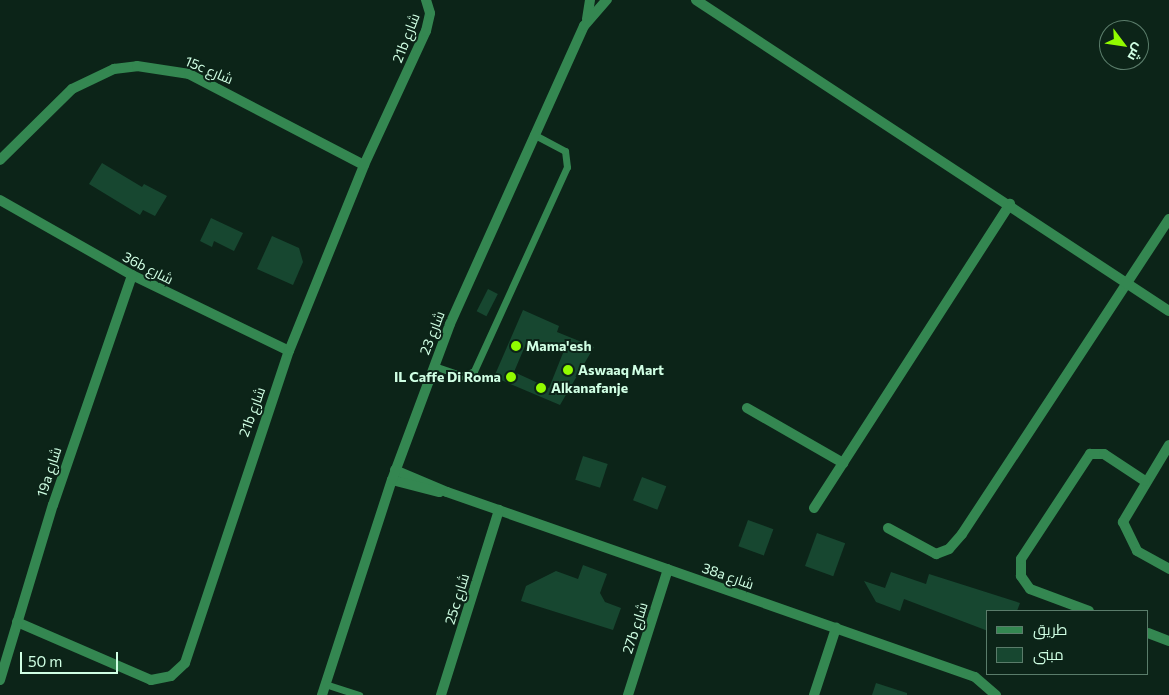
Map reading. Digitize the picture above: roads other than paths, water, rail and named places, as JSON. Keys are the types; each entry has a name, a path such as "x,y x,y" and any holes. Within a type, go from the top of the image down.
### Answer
{"street":[{"name":"شارع 23","path":"322,695 394,475 434,366 533,134 586,21 590,0"},
{"name":"شارع 23","path":"586,21 607,0"},
{"path":"696,0 1010,204 1169,311"},
{"name":"21b شارع","path":"17,622 142,677 161,680 179,671 189,654 289,350 364,165 426,31 428,2"},
{"name":"15c شارع","path":"0,160 72,89 114,68 137,66 189,74 364,165"},
{"name":"36b شارع","path":"0,200 132,275 289,350"},
{"path":"814,508 1010,204"},
{"path":"888,528 923,550 936,554 948,549 1129,285 1169,220"},
{"name":"19a شارع","path":"0,680 17,622 132,275"},
{"path":"747,408 843,463"},
{"path":"1169,445 1126,513 1124,528 1137,551 1169,569"},
{"path":"1086,610 1030,589 1020,576 1021,559 1090,454 1104,454 1145,481"},
{"name":"38a شارع","path":"394,475 448,492 976,677 995,694"},
{"name":"25c شارع","path":"441,695 499,510"},
{"name":"27b شارع","path":"628,695 668,569"},
{"path":"814,695 836,628"},
{"path":"1149,633 1169,641"}],"lane":[{"path":"434,366 462,376 474,371 567,167 565,151 533,134"},
{"path":"325,684 359,695"}],"place":[{"name":"Mama'esh","path":"516,346"},
{"name":"Aswaaq Mart","path":"568,370"},
{"name":"IL Caffe Di Roma","path":"511,377"},
{"name":"Alkanafanje","path":"541,388"}]}
